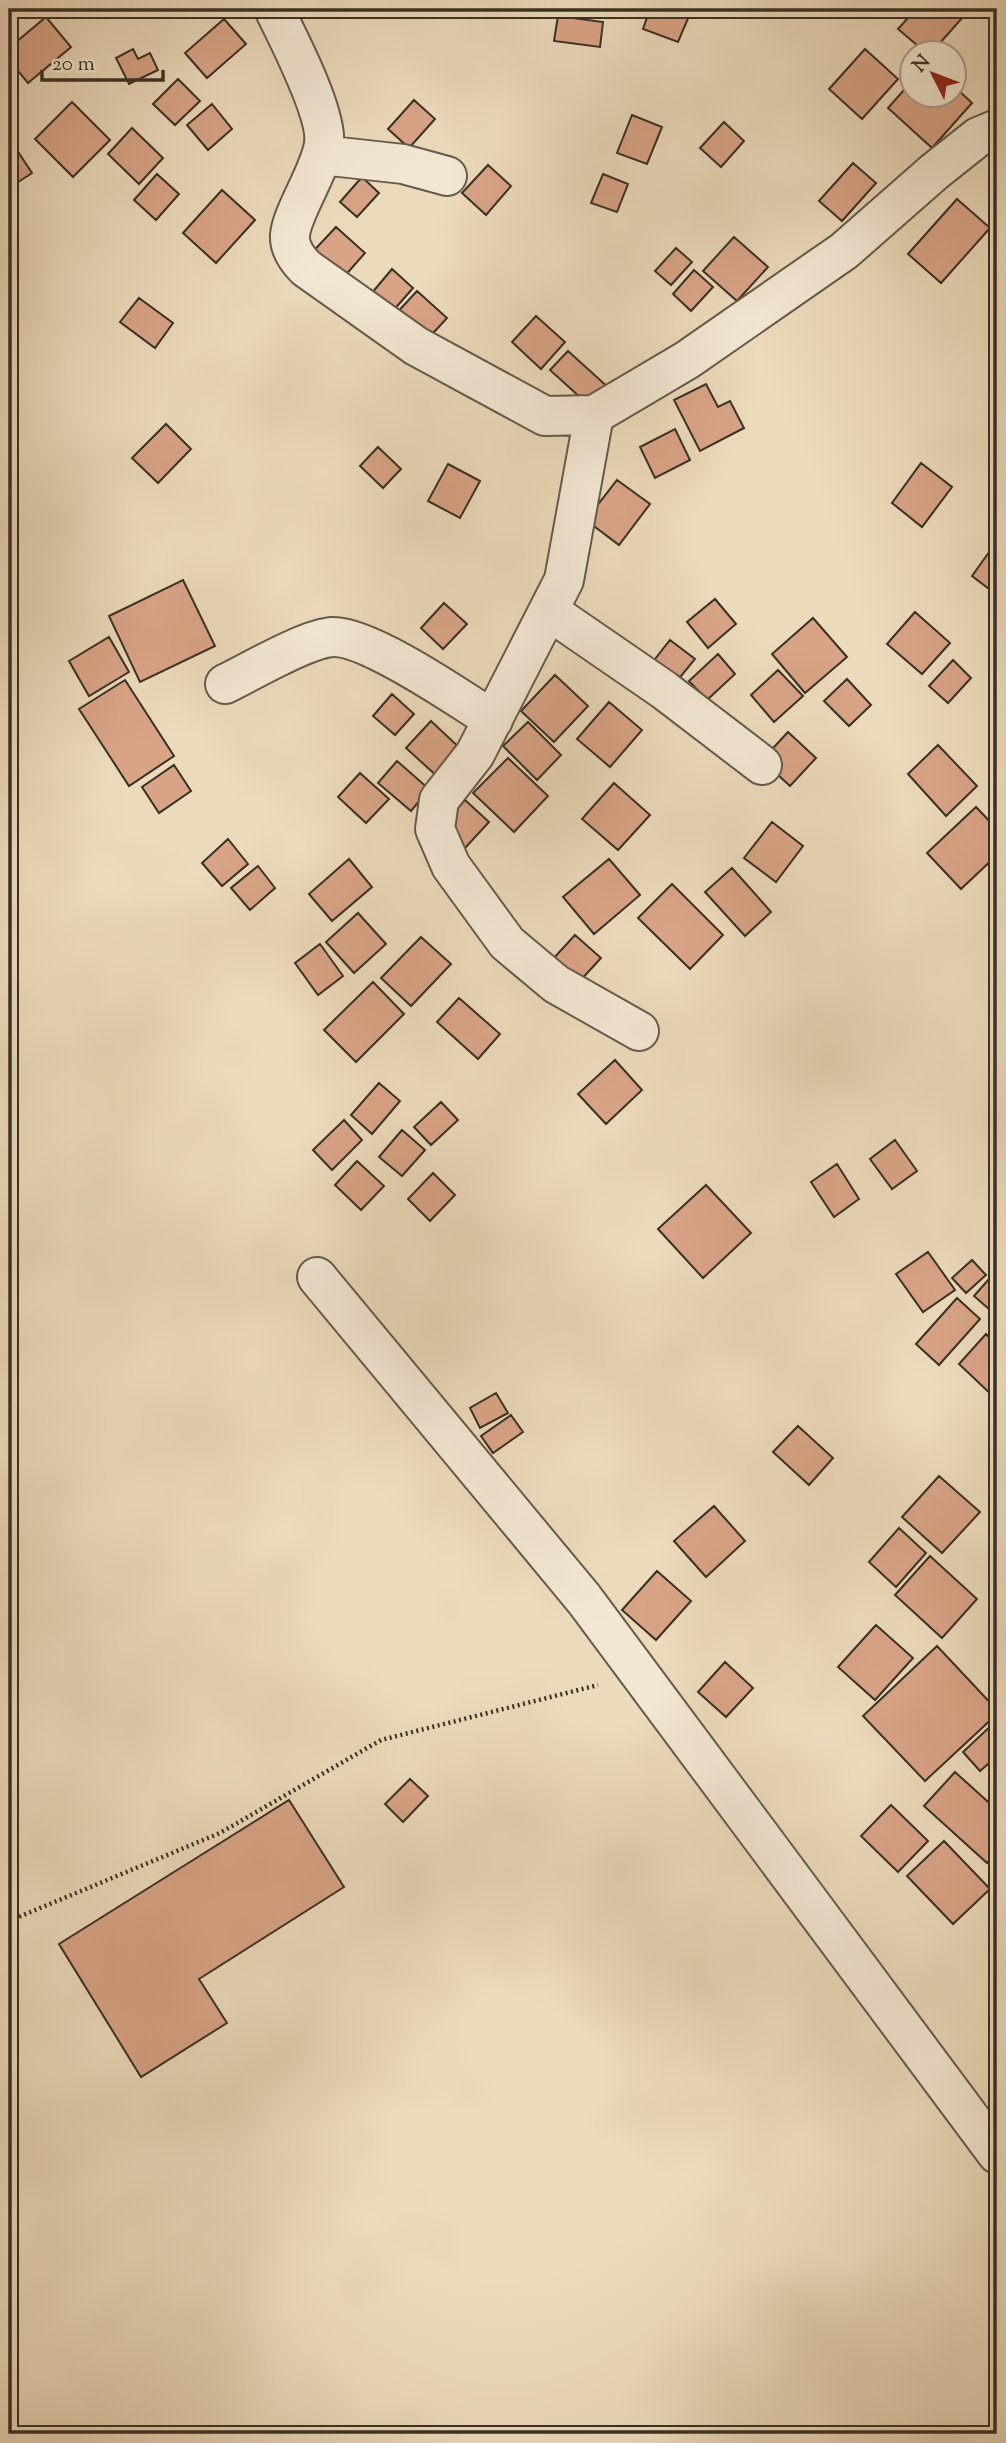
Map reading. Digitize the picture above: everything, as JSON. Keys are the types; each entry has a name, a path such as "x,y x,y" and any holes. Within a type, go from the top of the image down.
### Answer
{"street":[{"path":"274,9 324,127 321,155 290,235 295,256 306,268 416,346 545,416 594,415 687,360 844,251 934,172 978,137 997,129"},
{"path":"321,155 403,164 447,176"},
{"path":"594,415 564,580 475,754 439,800 435,829 451,866 507,943 556,984 639,1031"},
{"path":"549,611 664,690 762,765"},
{"path":"225,684 313,642 332,637 350,640 409,667 493,720"},
{"path":"317,1277 584,1600 997,2154"}],"path":[{"path":"9,1921 220,1833 381,1740 639,1675"}],"building":[{"path":"650,9 692,9 678,42 643,29"},
{"path":"916,9 951,9 962,18 944,38 909,38 898,29"},
{"path":"558,16 603,22 600,47 554,41"},
{"path":"46,17 71,47 28,83 9,60 9,48"},
{"path":"224,19 246,44 207,78 185,53"},
{"path":"133,49 138,59 150,53 158,70 129,84 116,58"},
{"path":"865,49 898,79 862,119 829,89"},
{"path":"178,79 200,101 175,125 153,104"},
{"path":"898,97 898,108 968,108 932,148 888,108"},
{"path":"414,100 435,119 409,148 388,129"},
{"path":"72,102 110,140 73,177 35,139"},
{"path":"212,104 232,129 208,150 187,125"},
{"path":"632,115 662,127 647,164 617,153"},
{"path":"724,122 744,141 721,167 700,148"},
{"path":"132,128 163,158 139,184 108,154"},
{"path":"9,138 32,173 9,188"},
{"path":"853,163 876,183 842,221 819,201"},
{"path":"488,165 511,186 486,215 462,193"},
{"path":"157,174 179,194 156,220 134,200"},
{"path":"603,174 628,184 617,212 591,203"},
{"path":"362,177 379,193 357,217 340,202"},
{"path":"222,190 255,220 216,263 183,233"},
{"path":"957,199 990,228 941,283 908,254"},
{"path":"336,227 365,253 335,287 305,260"},
{"path":"734,237 768,267 737,301 703,271"},
{"path":"676,248 692,262 671,285 655,271"},
{"path":"392,269 413,288 392,312 371,294"},
{"path":"694,270 713,287 691,311 673,294"},
{"path":"417,291 447,318 423,344 393,317"},
{"path":"139,298 173,323 155,348 120,322"},
{"path":"536,316 565,342 541,369 512,342"},
{"path":"568,351 610,389 592,408 550,370"},
{"path":"706,384 718,407 730,401 744,428 700,451 674,400"},
{"path":"166,424 191,449 158,483 132,458"},
{"path":"675,429 690,460 655,478 640,447"},
{"path":"378,447 401,469 383,488 360,466"},
{"path":"921,463 952,487 922,527 892,503"},
{"path":"448,464 480,481 460,518 428,501"},
{"path":"617,480 650,504 619,545 586,520"},
{"path":"997,541 997,595 972,576"},
{"path":"183,580 215,646 140,682 109,616"},
{"path":"715,599 736,624 708,648 687,622"},
{"path":"444,603 467,624 443,649 421,628"},
{"path":"915,612 950,643 922,674 887,644"},
{"path":"813,618 847,657 805,693 772,654"},
{"path":"109,637 129,672 89,696 69,661"},
{"path":"670,640 695,659 672,687 648,668"},
{"path":"718,654 735,674 707,700 689,681"},
{"path":"953,660 971,678 948,703 929,686"},
{"path":"778,670 803,696 774,722 751,695"},
{"path":"555,675 588,706 554,742 521,711"},
{"path":"847,679 871,705 849,726 824,701"},
{"path":"125,680 174,756 129,786 79,709"},
{"path":"392,694 414,714 395,735 373,716"},
{"path":"609,702 642,730 610,767 577,739"},
{"path":"431,721 463,751 439,778 406,748"},
{"path":"528,722 561,755 537,780 503,746"},
{"path":"788,732 816,758 790,786 762,760"},
{"path":"938,745 977,786 946,816 908,774"},
{"path":"508,758 548,796 514,832 473,793"},
{"path":"397,761 429,789 411,811 378,783"},
{"path":"174,765 191,791 159,813 142,787"},
{"path":"360,773 389,799 366,823 338,797"},
{"path":"614,783 650,815 618,850 582,819"},
{"path":"465,800 489,822 465,848 441,827"},
{"path":"976,807 997,829 997,855 961,889 927,853"},
{"path":"772,822 803,846 776,882 744,858"},
{"path":"228,839 248,864 222,886 202,863"},
{"path":"349,859 372,887 332,921 309,894"},
{"path":"609,859 640,895 594,934 563,897"},
{"path":"258,866 275,888 250,910 231,888"},
{"path":"732,868 771,912 745,936 705,892"},
{"path":"672,884 723,935 690,969 638,918"},
{"path":"358,913 386,944 354,973 326,942"},
{"path":"575,935 601,958 579,982 553,959"},
{"path":"421,937 451,964 411,1006 381,978"},
{"path":"320,944 343,976 318,995 295,963"},
{"path":"373,982 404,1014 356,1062 324,1030"},
{"path":"459,998 500,1034 478,1059 437,1022"},
{"path":"615,1060 642,1090 606,1124 578,1094"},
{"path":"379,1083 400,1101 372,1134 351,1115"},
{"path":"441,1102 458,1120 431,1145 414,1127"},
{"path":"344,1120 362,1140 332,1170 313,1150"},
{"path":"402,1130 425,1150 402,1176 379,1157"},
{"path":"895,1140 917,1171 892,1189 870,1159"},
{"path":"357,1161 384,1186 361,1210 335,1185"},
{"path":"837,1164 859,1199 834,1217 811,1182"},
{"path":"433,1173 455,1195 430,1221 408,1199"},
{"path":"706,1185 751,1233 703,1278 658,1229"},
{"path":"928,1252 955,1290 923,1312 896,1274"},
{"path":"972,1260 986,1275 966,1293 952,1278"},
{"path":"997,1270 997,1316 974,1296"},
{"path":"957,1298 980,1319 939,1365 916,1344"},
{"path":"986,1334 997,1345 997,1400 959,1364"},
{"path":"496,1393 508,1413 480,1428 470,1408"},
{"path":"511,1415 523,1432 493,1453 481,1436"},
{"path":"798,1426 833,1458 809,1485 773,1452"},
{"path":"939,1476 980,1512 942,1553 902,1517"},
{"path":"714,1506 745,1541 706,1577 674,1541"},
{"path":"899,1528 926,1553 896,1587 869,1562"},
{"path":"930,1556 977,1599 942,1638 895,1595"},
{"path":"657,1571 691,1601 656,1640 622,1610"},
{"path":"876,1625 913,1658 875,1700 838,1667"},
{"path":"937,1646 997,1710 997,1714 925,1781 863,1716"},
{"path":"725,1662 753,1688 726,1717 698,1692"},
{"path":"997,1720 997,1756 980,1771 963,1752"},
{"path":"955,1772 997,1810 997,1852 987,1863 924,1806"},
{"path":"410,1779 428,1796 403,1822 385,1804"},
{"path":"289,1800 344,1887 199,1979 227,2023 141,2077 59,1944"},
{"path":"891,1805 928,1841 898,1872 861,1836"},
{"path":"944,1841 990,1889 953,1924 907,1876"}]}
